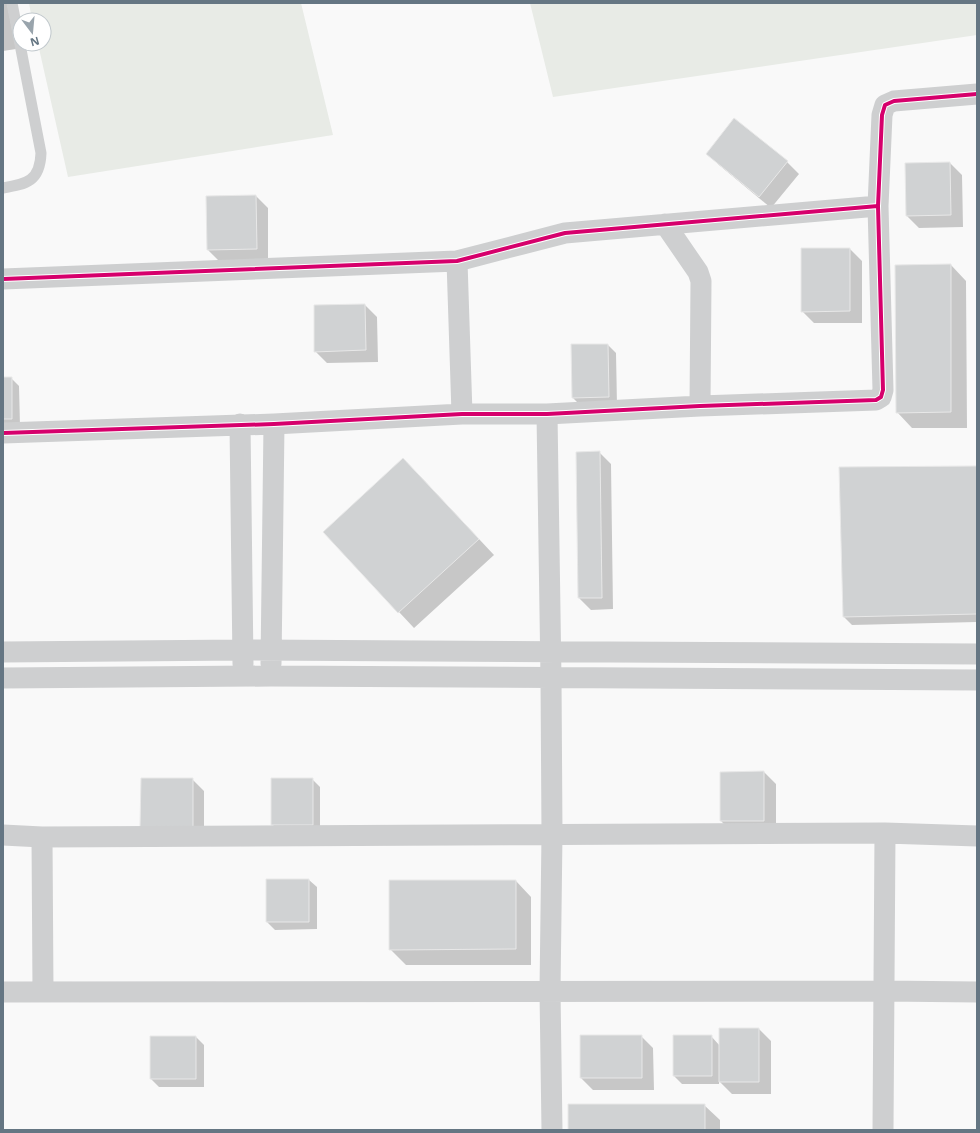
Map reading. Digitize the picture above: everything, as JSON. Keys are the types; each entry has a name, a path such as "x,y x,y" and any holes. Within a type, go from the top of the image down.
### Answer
{"street":[{"path":"3,433 274,424 462,414 547,414 700,406 876,400 881,397 883,390 878,206 882,115 886,105 894,101 977,94"},
{"path":"3,279 457,261 565,233 878,206"},
{"path":"665,224 698,272 701,281 700,406"},
{"path":"457,261 462,414"},
{"path":"547,414 551,678 552,834 550,991 552,1130"},
{"path":"240,424 243,676"},
{"path":"271,676 270,650 274,424"},
{"path":"3,652 270,650 977,654"},
{"path":"3,678 271,676 977,680"},
{"path":"883,1130 885,833"},
{"path":"3,835 42,837 885,833 977,836"},
{"path":"42,837 43,992"},
{"path":"3,992 885,990 977,992"}],"lane":[{"path":"3,188 23,185 36,177 41,164 41,153 12,3"}],"shaded area":[{"path":"29,3 301,3 333,135 68,177 40,52 52,52 52,12 31,12"},
{"path":"530,3 977,3 977,35 553,97"}],"building":[{"path":"734,118 788,161 759,197 706,154"},
{"path":"950,162 951,215 906,216 905,163"},
{"path":"256,195 257,249 207,250 206,196"},
{"path":"801,248 850,248 850,311 801,312"},
{"path":"951,264 951,412 896,413 895,265"},
{"path":"365,304 366,350 314,352 314,305"},
{"path":"571,344 608,344 609,397 572,398"},
{"path":"3,377 12,377 12,419 3,419"},
{"path":"600,451 602,598 578,598 576,452"},
{"path":"403,458 479,539 398,613 323,532"},
{"path":"977,466 977,614 843,617 839,467"},
{"path":"764,771 764,821 720,821 720,772"},
{"path":"141,778 193,778 193,827 140,827"},
{"path":"271,778 313,778 313,825 271,825"},
{"path":"266,879 309,879 309,922 266,922"},
{"path":"389,880 516,880 516,949 389,950"},
{"path":"719,1028 759,1028 759,1082 719,1082"},
{"path":"580,1035 642,1035 642,1078 580,1078"},
{"path":"673,1035 712,1035 712,1076 673,1076"},
{"path":"150,1036 196,1036 196,1079 150,1079"},
{"path":"568,1104 705,1104 705,1130 568,1130"}],"cycle path":[{"path":"3,279 457,261 565,233 878,206 882,115 885,105 894,101 977,94"},
{"path":"3,433 274,424 462,414 547,414 700,406 876,400 881,397 883,390 878,206"}]}
